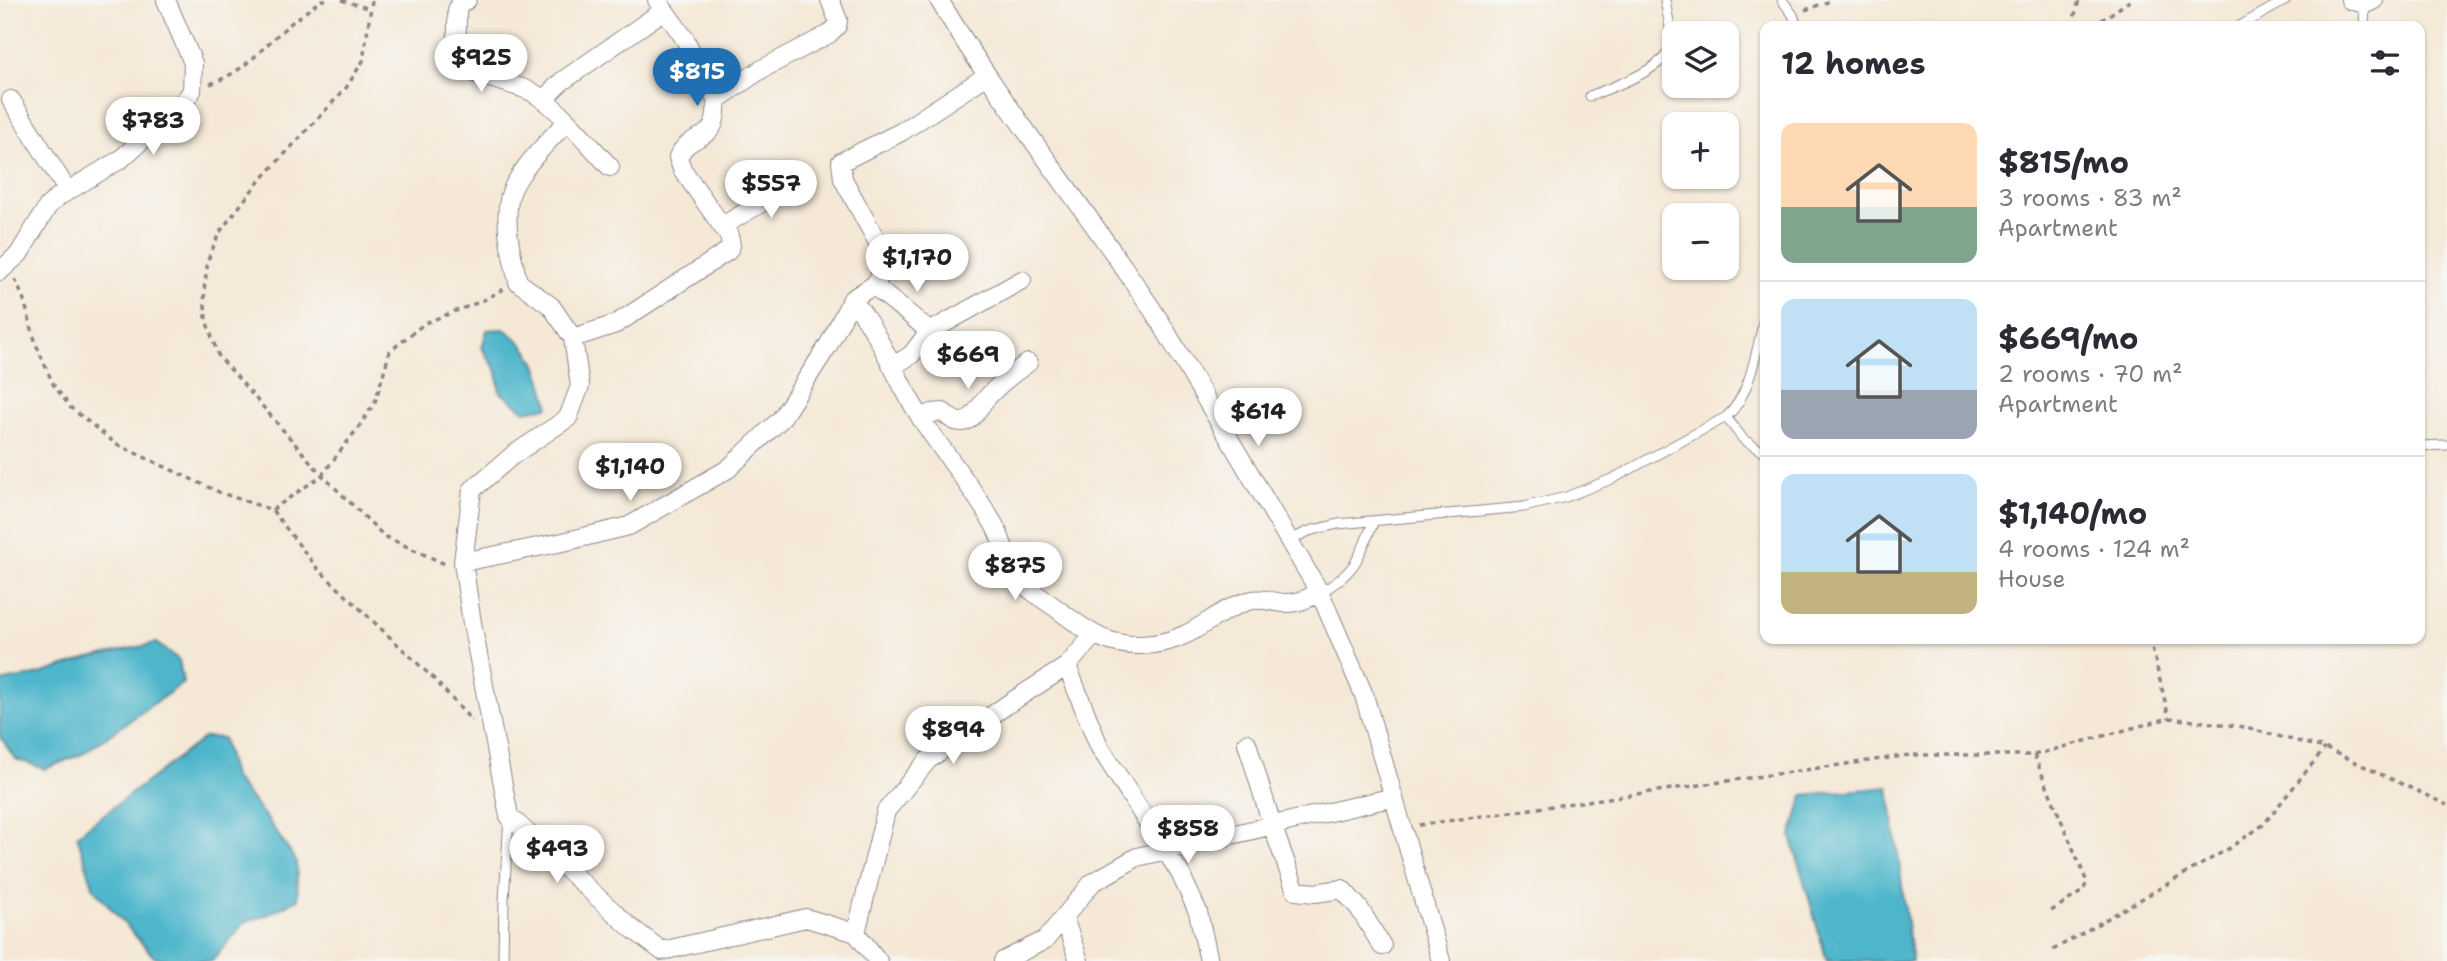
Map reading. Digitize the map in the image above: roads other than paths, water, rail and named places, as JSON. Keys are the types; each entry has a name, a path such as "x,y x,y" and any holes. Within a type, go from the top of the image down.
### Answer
{"street":[{"path":"4,267 19,254 48,206 67,190 121,159 181,106 192,91 193,63 166,0"},
{"path":"467,0 460,4 457,10 459,56 464,67 470,72 501,79 543,100 567,121 610,167"},
{"path":"716,100 762,69 829,34 837,26 838,19 830,0"},
{"path":"939,0 986,76 1134,281 1320,593 1364,695 1441,961"},
{"path":"543,100 561,82 660,6 685,38 716,100 717,118 712,129 682,150 678,158 682,170 724,225 731,245 728,251 616,324 573,338"},
{"path":"463,562 629,526 728,469 781,419 829,344 852,299 874,285 889,263 843,179 841,162 901,132 986,76"},
{"path":"11,100 67,190"},
{"path":"567,121 530,161 509,198 509,241 518,282 551,306 573,338 580,386 568,418 513,456 472,490 463,562 509,816 631,927 662,951 806,918 856,933 878,961"},
{"path":"724,225 798,181"},
{"path":"892,366 911,355 929,332 1021,280"},
{"path":"874,285 889,300 910,312 929,332"},
{"path":"852,299 868,321 921,419 981,501 995,526 1012,569 1021,582 1093,636 1125,645 1176,640 1195,632 1225,611 1249,601 1267,599 1295,603 1320,593"},
{"path":"921,419 932,412 943,412 955,422 964,422 973,416 1003,381 1028,363"},
{"path":"856,933 886,811 928,760 1067,666 1093,636"},
{"path":"1067,666 1099,746 1180,873 1198,912 1209,961"},
{"path":"1247,743 1296,891 1315,893 1342,889 1359,908 1382,946"},
{"path":"1003,961 1045,940 1092,883 1137,857 1394,797"},
{"path":"1065,918 1079,961"}],"lane":[{"path":"1590,96 1647,71 1666,57 1671,45 1665,0"},
{"path":"1782,0 1795,21"},
{"path":"2249,21 2286,0"},
{"path":"2363,1 2364,21"},
{"path":"1290,540 1309,531 1338,524 1524,507 1566,498 1614,478 1726,417 1737,408 1744,393 1760,334"},
{"path":"1726,417 1743,439 1760,450"},
{"path":"2425,446 2447,445"},
{"path":"1320,593 1349,573 1374,521"},
{"path":"503,961 509,816"}],"water":[{"path":"504,329 530,354 539,372 549,407 525,411 500,392 497,371 482,348 487,330"},
{"path":"156,643 179,660 183,683 82,754 45,769 15,759 0,736 0,682"},
{"path":"205,737 223,738 233,777 268,820 296,861 298,899 269,914 245,922 212,961 172,961 154,957 94,889 77,835"},
{"path":"1889,787 1912,961 1827,961 1791,836 1803,795"}]}
